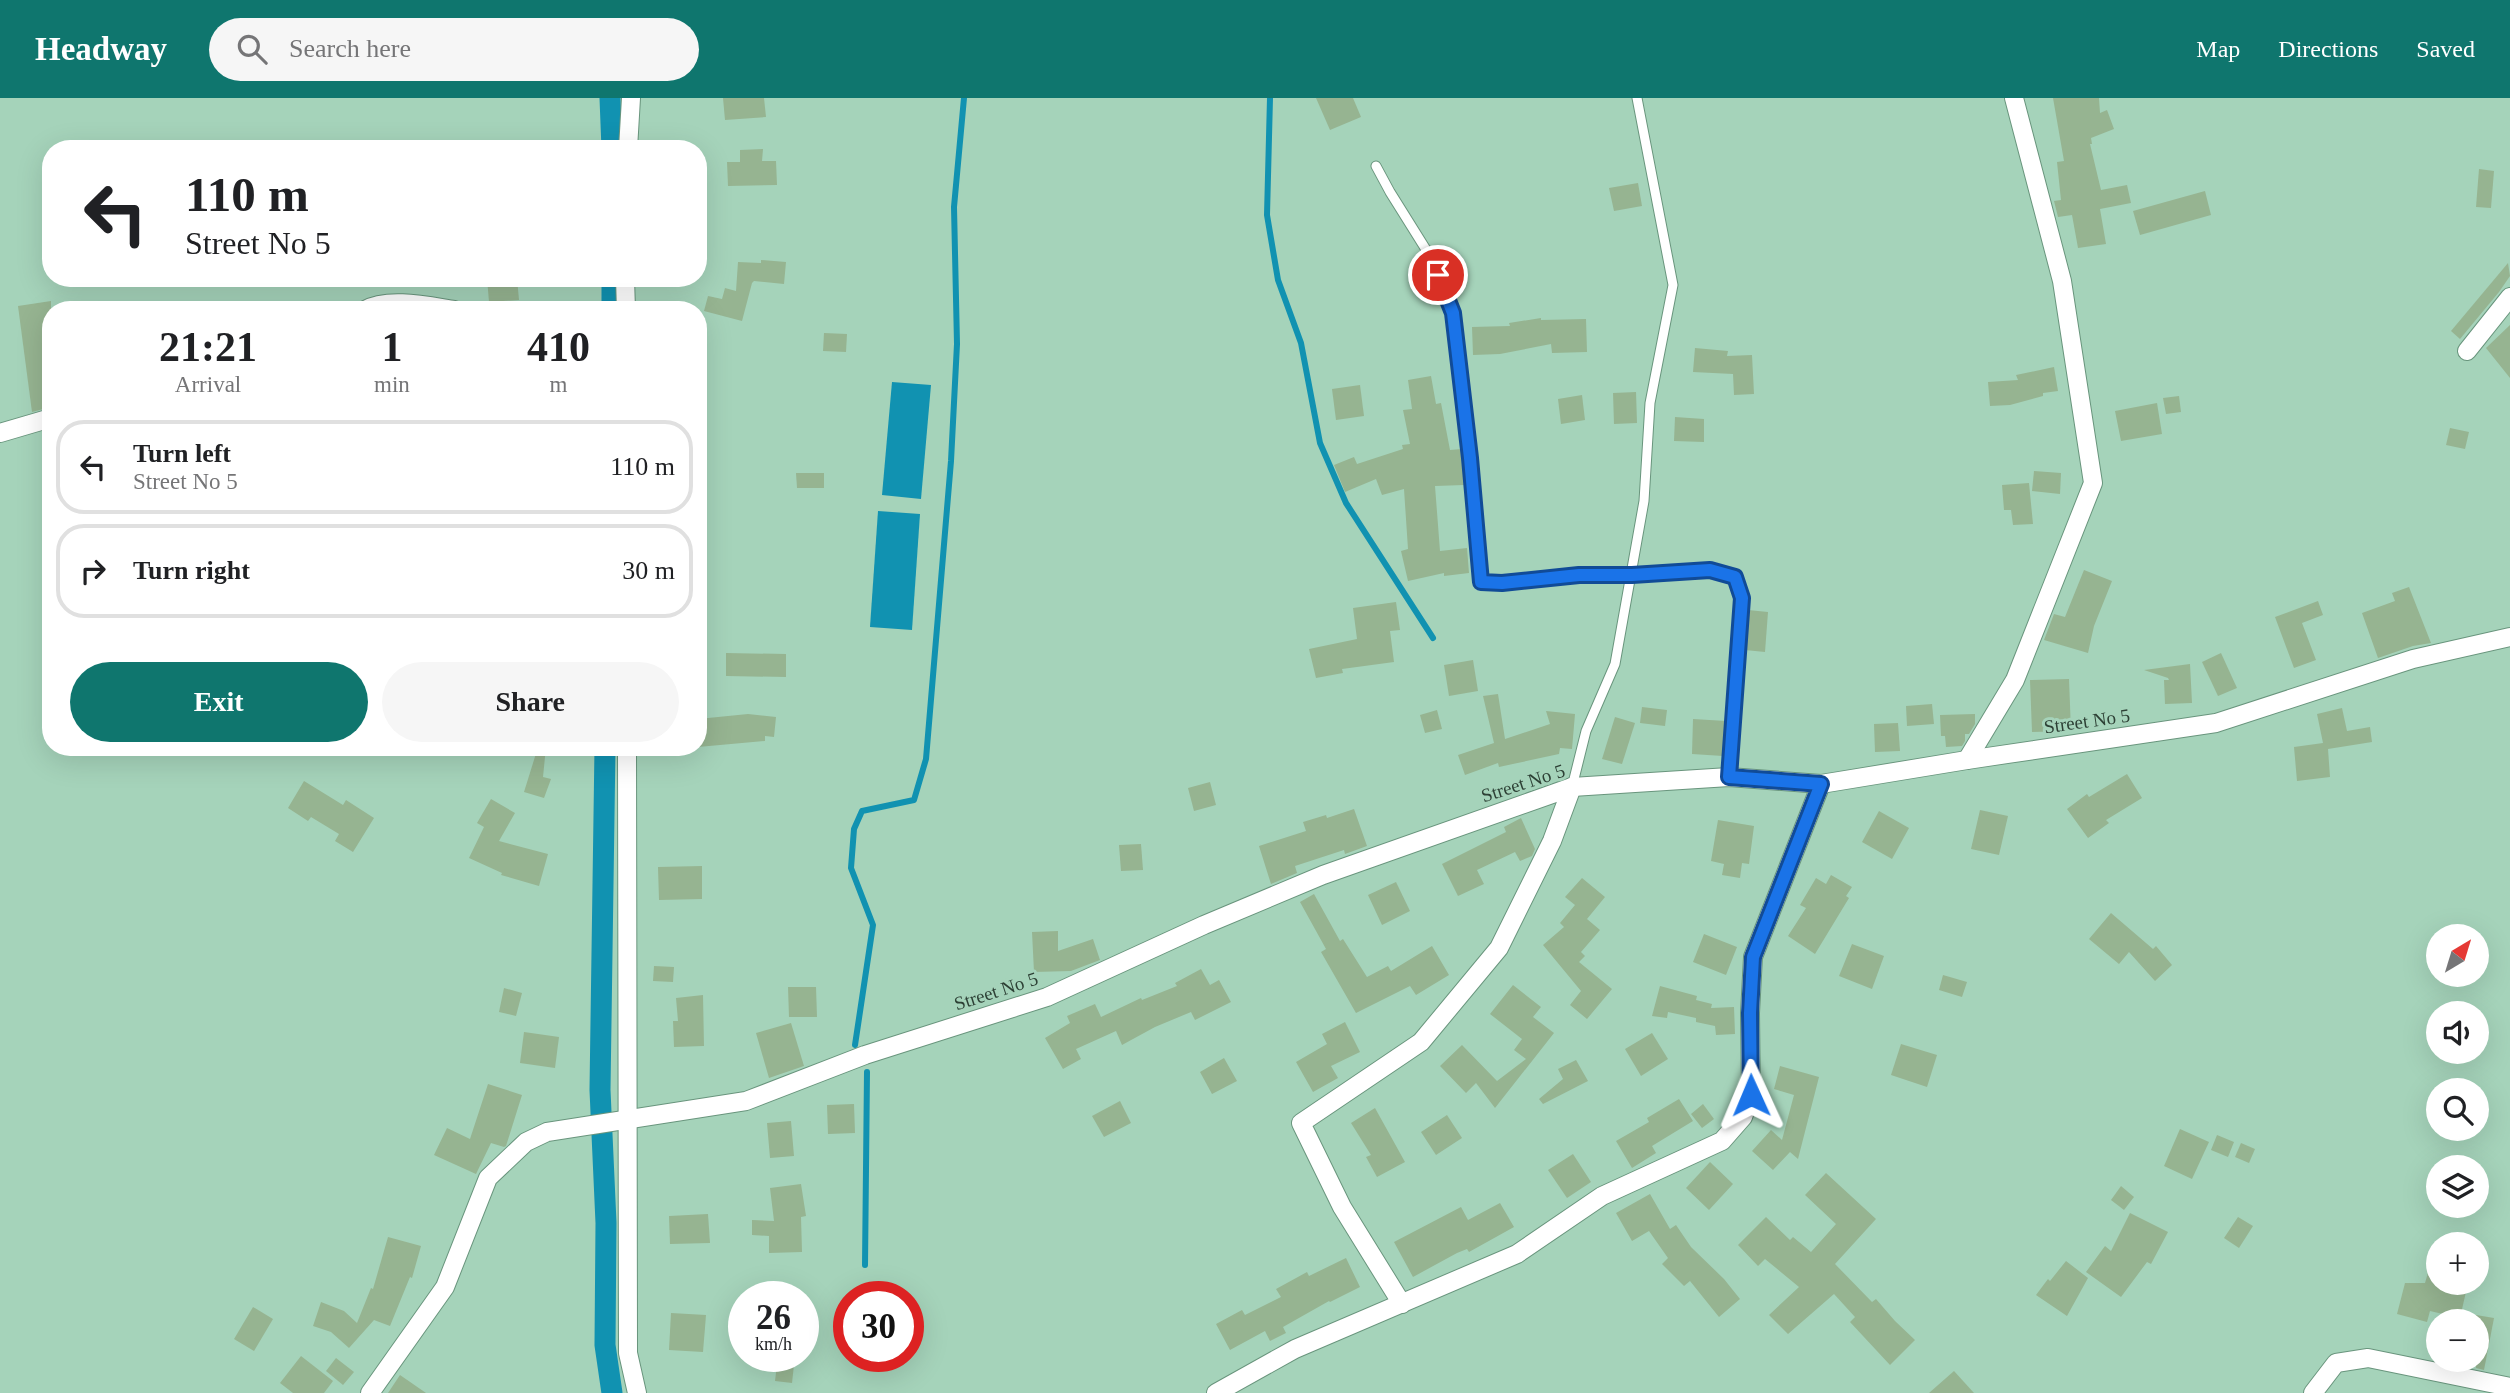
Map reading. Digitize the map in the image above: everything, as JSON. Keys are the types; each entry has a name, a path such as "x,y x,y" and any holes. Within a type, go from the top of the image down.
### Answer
{"street":[{"path":"629,140 631,98"},
{"path":"1967,760 2015,680 2093,483 2062,281 2014,98"},
{"path":"2467,351 2510,297"},
{"path":"0,433 42,421"},
{"name":"Street No 5","path":"370,1393 445,1287 488,1178 527,1142 547,1132 746,1101 865,1055 1047,997 1204,925 1323,875 1572,787 1729,777 1821,784 2216,723 2413,659 2510,637"},
{"path":"627,756 620,1121 628,1353 637,1393"},
{"path":"1216,1393 1295,1349 1517,1254 1602,1196 1722,1141 1743,1117 1751,1095 1750,1013 1753,957 1821,784"},
{"path":"1402,1304 1342,1207 1301,1123 1421,1042 1499,948 1552,841 1572,787"},
{"path":"2313,1393 2336,1363 2368,1359 2510,1387"}],"lane":[{"path":"1572,787 1587,731 1615,664 1644,501 1650,403 1674,285 1637,98"},
{"path":"1376,166 1430,256 1453,313 1481,582 1710,570 1735,577 1742,598 1729,777"}],"water":[{"path":"892,382 931,385 921,499 882,495"},
{"path":"878,511 920,514 912,630 870,627"}],"building":[{"path":"723,98 764,98 766,117 725,120"},
{"path":"1316,98 1353,98 1361,117 1330,130"},
{"path":"2053,98 2099,98 2100,113 2107,110 2114,129 2091,138 2090,144 2101,190 2127,185 2131,203 2100,209 2106,244 2078,248 2072,215 2058,217 2054,201 2061,200 2057,162 2064,161"},
{"path":"763,149 762,161 776,161 777,185 728,186 727,162 740,162 740,150"},
{"path":"2479,169 2494,171 2491,208 2476,207"},
{"path":"1638,183 1642,206 1614,211 1609,188"},
{"path":"2205,191 2211,215 2140,235 2133,211"},
{"path":"761,260 786,262 784,284 754,281 742,321 707,312 708,296 722,299 725,288 736,291 738,262 761,263"},
{"path":"2508,263 2510,276 2460,339 2451,331"},
{"path":"488,287 518,287 519,300 489,301"},
{"path":"42,302 42,409 32,412 18,306"},
{"path":"1541,318 1586,319 1587,352 1552,353 1551,344 1500,354 1473,355 1472,327 1510,326 1509,323"},
{"path":"2510,325 2510,378 2486,348"},
{"path":"824,333 847,334 846,352 823,351"},
{"path":"1695,348 1728,351 1727,356 1752,355 1754,394 1734,395 1733,374 1693,372"},
{"path":"2054,367 2058,391 2043,393 2043,396 2010,405 1990,406 1988,382 2018,380 2016,375"},
{"path":"1431,376 1436,404 1441,403 1450,450 1462,449 1464,485 1435,486 1440,551 1467,548 1469,573 1444,576 1444,573 1408,581 1401,551 1408,549 1404,489 1382,495 1376,479 1345,492 1334,465 1354,457 1357,464 1403,449 1402,445 1410,444 1403,410 1412,409 1408,380"},
{"path":"1360,385 1364,416 1336,420 1332,389"},
{"path":"1636,392 1637,423 1614,424 1613,393"},
{"path":"1582,395 1585,420 1561,424 1558,399"},
{"path":"2179,396 2181,412 2166,414 2163,398"},
{"path":"2157,403 2162,434 2121,441 2115,411"},
{"path":"1675,417 1704,419 1704,442 1674,441"},
{"path":"2450,428 2469,432 2465,449 2446,445"},
{"path":"2034,471 2061,473 2060,494 2032,491"},
{"path":"796,473 824,473 824,488 797,488"},
{"path":"2029,483 2033,524 2013,525 2011,510 2004,510 2002,485"},
{"path":"2084,570 2112,581 2094,626 2088,653 2044,640 2054,614 2065,617"},
{"path":"2409,587 2431,643 2378,658 2362,613 2395,601 2392,593"},
{"path":"2318,601 2323,615 2302,623 2316,660 2294,668 2275,617"},
{"path":"1396,602 1400,630 1390,631 1394,662 1342,669 1343,673 1316,678 1309,649 1357,639 1353,608"},
{"path":"1748,610 1768,612 1765,652 1745,650"},
{"path":"726,653 786,654 786,677 726,676"},
{"path":"2221,653 2237,688 2218,696 2202,662"},
{"path":"1473,660 1478,691 1449,696 1444,665"},
{"path":"2190,664 2192,703 2165,704 2164,680 2169,680 2168,678 2144,670"},
{"path":"2069,679 2071,731 2032,732 2030,680"},
{"path":"1498,694 1505,739 1550,724 1546,711 1575,714 1572,749 1560,748 1559,754 1499,767 1498,763 1465,775 1458,755 1494,743 1483,696"},
{"path":"1932,704 1934,724 1907,726 1906,706"},
{"path":"1642,707 1667,710 1665,726 1640,723"},
{"path":"2342,708 2347,731 2370,727 2372,742 2328,749 2330,777 2297,781 2294,747 2323,743 2317,714"},
{"path":"1437,710 1442,729 1425,733 1420,715"},
{"path":"748,714 776,717 774,737 765,736 765,741 707,746 707,718"},
{"path":"1975,714 1975,724 1969,734 1965,734 1962,746 1946,747 1945,736 1941,736 1940,715"},
{"path":"1615,717 1635,723 1622,764 1602,759"},
{"path":"1693,719 1726,721 1723,756 1692,754"},
{"path":"1898,723 1900,751 1875,752 1874,724"},
{"path":"535,756 545,756 543,777 551,779 544,798 524,792"},
{"path":"2127,774 2142,798 2106,820 2109,823 2088,838 2067,809 2087,794 2089,797"},
{"path":"304,781 343,805 346,800 374,818 353,852 335,841 339,834 311,817 308,821 288,808"},
{"path":"1210,782 1216,805 1194,811 1188,788"},
{"path":"491,799 515,813 499,841 548,854 539,886 501,875 502,873 469,858 484,827 477,823"},
{"path":"1354,809 1367,846 1345,854 1344,850 1295,866 1297,873 1271,884 1259,846 1306,831 1303,822"},
{"path":"1980,810 2008,816 1999,855 1971,849"},
{"path":"1879,811 1909,828 1892,859 1862,842"},
{"path":"1521,818 1535,849 1532,856 1520,861 1515,852 1477,870 1484,884 1458,896 1442,864 1506,832 1504,827"},
{"path":"1718,820 1754,826 1749,864 1742,863 1740,878 1722,875 1724,864 1711,861"},
{"path":"1141,844 1143,870 1121,871 1119,845"},
{"path":"702,866 702,899 659,900 658,867"},
{"path":"1831,875 1852,887 1846,896 1849,898 1815,954 1788,936 1806,908 1800,905 1816,878 1826,884"},
{"path":"1582,878 1605,897 1587,919 1600,930 1581,952 1585,956 1579,962 1612,989 1587,1019 1570,1005 1581,991 1543,945 1564,927 1560,923 1575,905 1565,897"},
{"path":"1396,882 1410,911 1382,925 1368,895"},
{"path":"1314,894 1340,941 1343,939 1367,977 1388,966 1391,971 1432,946 1449,975 1416,995 1410,986 1356,1013 1321,952 1326,949 1300,902"},
{"path":"2111,913 2153,949 2156,946 2172,965 2155,981 2129,952 2119,964 2089,939"},
{"path":"1058,931 1058,951 1093,939 1100,960 1071,971 1034,972 1032,932"},
{"path":"1704,934 1737,947 1726,975 1693,962"},
{"path":"1852,944 1884,956 1872,989 1839,976"},
{"path":"654,966 674,967 673,982 653,981"},
{"path":"1201,969 1210,985 1219,980 1231,1002 1195,1020 1191,1012 1122,1045 1116,1031 1076,1049 1081,1059 1063,1069 1045,1038 1070,1023 1067,1016 1095,1004 1101,1017 1141,998 1142,1000 1177,986 1175,983"},
{"path":"1943,975 1967,982 1962,997 1939,990"},
{"path":"1513,985 1541,1007 1533,1017 1554,1033 1495,1108 1476,1083 1466,1093 1440,1066 1462,1045 1497,1081 1526,1059 1514,1050 1522,1039 1490,1014"},
{"path":"1660,986 1697,996 1696,1000 1712,1004 1711,1008 1734,1007 1735,1034 1716,1035 1715,1026 1696,1022 1696,1018 1668,1012 1667,1018 1652,1016"},
{"path":"788,987 816,987 817,1017 789,1017"},
{"path":"504,988 522,993 516,1016 499,1012"},
{"path":"703,995 704,1046 674,1047 673,1021 678,1021 676,998"},
{"path":"1345,1022 1360,1052 1331,1066 1338,1078 1313,1092 1296,1062 1327,1044 1322,1034"},
{"path":"791,1023 804,1066 769,1078 756,1033"},
{"path":"524,1032 559,1037 555,1068 520,1063"},
{"path":"1652,1033 1668,1059 1641,1076 1625,1049"},
{"path":"1901,1044 1937,1055 1927,1087 1891,1075"},
{"path":"1224,1058 1237,1081 1212,1094 1200,1072"},
{"path":"1576,1060 1588,1081 1543,1104 1539,1099 1563,1079 1558,1069"},
{"path":"1780,1066 1819,1077 1798,1159 1790,1152 1773,1170 1752,1151 1771,1130 1782,1140 1794,1095 1774,1089"},
{"path":"488,1084 522,1095 506,1146 491,1143 476,1174 434,1155 447,1128 470,1139"},
{"path":"1679,1099 1693,1121 1652,1146 1656,1153 1632,1168 1616,1141 1649,1122 1647,1118"},
{"path":"1120,1101 1131,1123 1104,1137 1092,1116"},
{"path":"854,1104 855,1133 828,1134 827,1105"},
{"path":"1703,1104 1714,1119 1702,1128 1691,1114"},
{"path":"1375,1108 1405,1162 1377,1177 1366,1157 1371,1155 1351,1123"},
{"path":"1447,1115 1462,1138 1436,1155 1421,1132"},
{"path":"791,1121 794,1156 770,1158 767,1123"},
{"path":"2180,1129 2209,1142 2192,1179 2164,1166"},
{"path":"2217,1135 2234,1142 2228,1157 2211,1150"},
{"path":"2241,1143 2255,1149 2249,1163 2235,1157"},
{"path":"1573,1154 1591,1182 1567,1198 1548,1170"},
{"path":"1710,1162 1733,1184 1709,1210 1686,1188"},
{"path":"1826,1173 1876,1219 1835,1264 1872,1302 1876,1299 1915,1340 1890,1365 1850,1322 1855,1317 1834,1294 1788,1334 1769,1315 1799,1287 1765,1259 1758,1266 1738,1245 1766,1217 1790,1240 1793,1237 1811,1252 1836,1224 1805,1195"},
{"path":"801,1184 806,1216 801,1217 802,1252 769,1253 769,1236 752,1235 752,1220 774,1221 770,1188"},
{"path":"2121,1186 2134,1197 2124,1210 2111,1200"},
{"path":"1650,1194 1670,1229 1676,1225 1691,1247 1740,1299 1719,1317 1690,1281 1684,1286 1662,1264 1668,1258 1649,1231 1632,1241 1616,1213"},
{"path":"1500,1203 1514,1227 1469,1252 1467,1249 1457,1253 1413,1277 1394,1242 1461,1207 1468,1220"},
{"path":"2130,1213 2168,1232 2151,1264 2147,1262 2121,1297 2086,1272 2105,1246 2111,1251"},
{"path":"708,1214 710,1243 670,1244 669,1216"},
{"path":"2238,1217 2253,1226 2239,1248 2224,1238"},
{"path":"388,1237 421,1246 412,1278 410,1277 390,1326 374,1320 349,1348 331,1332 313,1326 321,1302 344,1311 357,1323 371,1288 373,1289"},
{"path":"1346,1258 1360,1287 1283,1327 1286,1333 1270,1341 1265,1331 1230,1350 1216,1324 1242,1310 1245,1315 1281,1297 1276,1289 1307,1272 1309,1276"},
{"path":"2066,1261 2088,1278 2067,1316 2036,1295"},
{"path":"2426,1280 2426,1295 2465,1295 2462,1309 2426,1309 2426,1322 2397,1314 2405,1283 2425,1283"},
{"path":"253,1307 273,1319 254,1351 234,1339"},
{"path":"671,1313 706,1315 703,1352 669,1350"},
{"path":"2489,1317 2494,1318 2489,1344"},
{"path":"301,1356 333,1381 324,1393 293,1393 280,1383"},
{"path":"336,1358 354,1372 343,1385 326,1371"},
{"path":"1954,1371 1974,1393 1929,1393"},
{"path":"776,1372 793,1372 792,1383 775,1381"},
{"path":"400,1375 426,1393 388,1393"}],"waterway":[{"path":"610,98 612,140"},
{"path":"855,1045 873,925 851,868 854,829 862,811 914,800 926,759 951,461 957,344 954,207 964,98"},
{"path":"1270,98 1267,215 1278,280 1301,343 1320,443 1346,503 1433,638"},
{"path":"612,287 612,301"},
{"path":"605,756 600,1090 606,1223 605,1345 612,1393"},
{"path":"865,1265 867,1072"}],"route":[{"path":"1438,275 1453,313 1481,582 1710,570 1735,577 1742,598 1729,777 1821,784 1753,957 1750,1013 1751,1095"}]}
